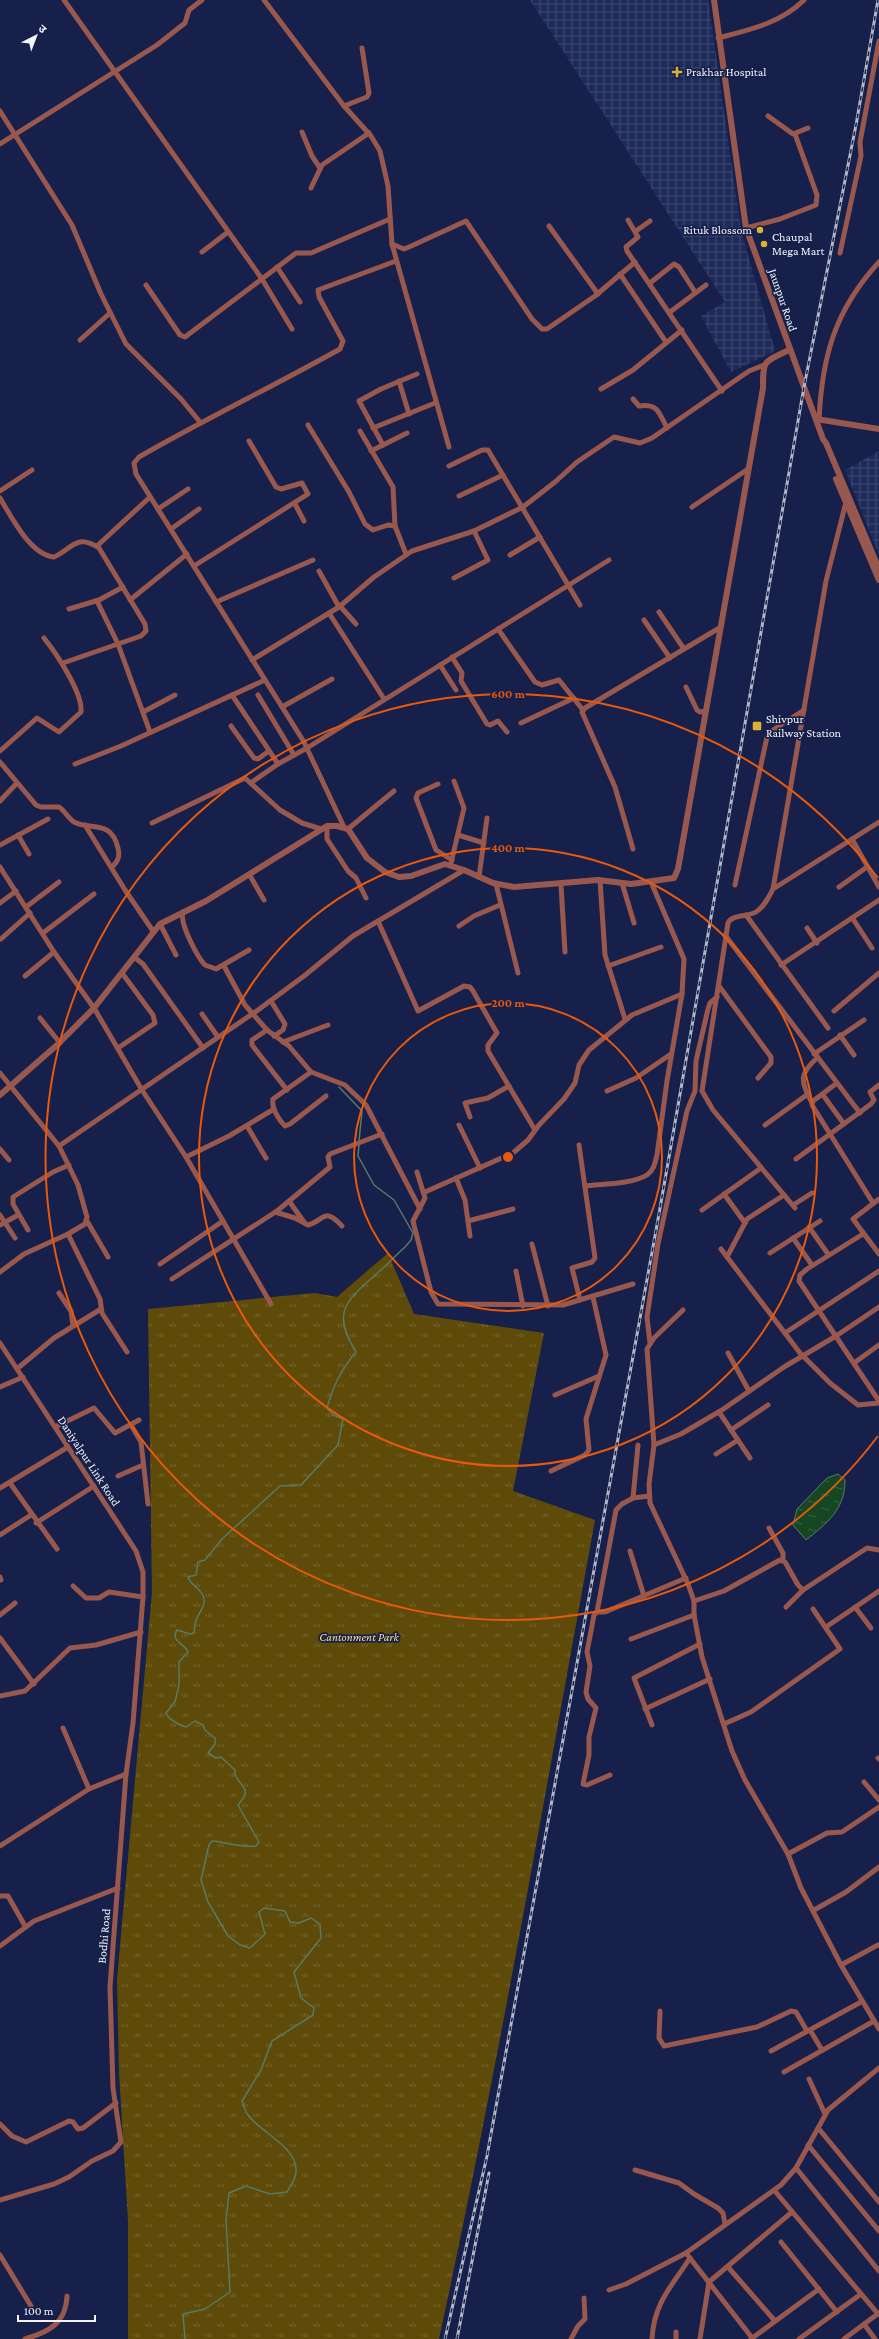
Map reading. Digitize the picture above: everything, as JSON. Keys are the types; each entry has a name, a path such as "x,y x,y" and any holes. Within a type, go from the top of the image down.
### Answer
{"street":[{"path":"64,0 262,279 292,329"},
{"path":"0,144 65,102 115,73 176,31 187,21 189,10 202,0"},
{"path":"264,0 344,106 369,134 380,151 388,186 392,244 422,345 435,403 449,447"},
{"name":"Jaunpur Road","path":"714,0 718,38 746,228 789,350 818,420 823,439 879,569"},
{"path":"718,38 773,22 786,15 803,0"},
{"path":"840,253 861,156 860,142 879,42"},
{"path":"344,106 367,97 369,94 362,48"},
{"path":"0,111 72,225 110,313 126,344 181,399 200,422"},
{"path":"746,228 780,219 816,205 817,195 795,134 768,116"},
{"path":"795,134 808,128"},
{"path":"302,132 310,152 320,168"},
{"path":"311,188 320,168 328,160 369,134"},
{"path":"146,285 180,335 185,337 296,253 311,253 390,219"},
{"path":"628,220 636,231 638,237 626,248 722,391"},
{"path":"392,244 404,249 466,221 532,319 542,328 552,327 598,294 635,262"},
{"path":"636,231 650,221"},
{"path":"549,226 598,294"},
{"path":"202,252 228,232"},
{"path":"396,261 318,290 319,297 343,341 340,348 281,382 200,422 139,457 134,463 136,474 307,748 346,828 367,858 392,876 406,877 438,865 451,862"},
{"path":"879,262 853,293 833,333 826,356 818,420 879,429"},
{"path":"650,283 674,264 679,267 695,292"},
{"path":"277,267 300,302"},
{"path":"620,274 666,342"},
{"path":"670,312 706,285"},
{"path":"80,340 110,313"},
{"path":"601,389 632,370 682,330"},
{"path":"252,660 340,606 406,554 474,531 523,506 555,482 577,462 614,437 644,442 722,391 749,371 764,365 789,350"},
{"path":"438,784 418,793 416,798 436,850 464,870 496,884 514,887 561,885 600,880 622,883 651,882 670,880 676,874 763,388 764,365"},
{"path":"383,445 359,401 399,381 417,374"},
{"path":"399,381 409,414"},
{"path":"633,399 639,406 648,404 655,408 667,428"},
{"path":"373,428 435,403"},
{"path":"308,425 350,492 367,527 373,530 388,525 395,526"},
{"path":"360,431 393,487 395,526 406,554"},
{"path":"371,451 408,433"},
{"path":"823,439 822,445 879,580"},
{"path":"194,566 295,504 308,494 304,484 300,483 281,489 276,487 250,441"},
{"path":"449,466 484,449 488,450 523,506 580,605"},
{"path":"692,507 748,469"},
{"path":"0,491 32,470"},
{"path":"459,496 503,475"},
{"path":"158,509 188,488"},
{"path":"812,1193 794,1207 702,1094 719,986 725,935 729,920 746,915 762,907 773,889 826,581 848,496"},
{"path":"97,546 150,497"},
{"path":"0,498 25,537 42,554 54,557 71,545 80,542 97,546 102,551 145,624 146,631 141,636 63,663"},
{"path":"295,504 304,521"},
{"path":"171,529 199,509"},
{"path":"454,578 488,560 474,531"},
{"path":"510,555 540,537"},
{"path":"130,600 187,554"},
{"path":"216,602 313,560"},
{"path":"252,782 278,764 307,748 609,560"},
{"path":"319,571 340,606 356,624"},
{"path":"69,609 97,601 123,587"},
{"path":"97,601 118,644 150,732"},
{"path":"659,612 684,649"},
{"path":"329,613 384,699"},
{"path":"644,620 670,658"},
{"path":"583,710 721,627"},
{"path":"498,628 535,682 542,685 559,680 583,710 582,715 615,787 633,849"},
{"path":"0,751 37,718 59,732 81,712 80,703 63,663 44,638"},
{"path":"452,657 462,673 461,681 487,724 490,725 498,721 507,732"},
{"path":"440,665 456,690"},
{"path":"282,707 332,679"},
{"path":"75,764 265,680"},
{"path":"686,687 697,710 700,712 706,711"},
{"path":"143,712 175,695"},
{"path":"232,695 278,764"},
{"path":"258,695 294,755"},
{"path":"522,723 574,698"},
{"path":"735,885 769,734 804,710"},
{"path":"231,726 254,758 258,759 269,751"},
{"path":"0,762 36,806 58,807 74,821 85,825 100,826 115,840 119,858 112,867"},
{"path":"152,823 242,778 252,782 280,810 302,822 324,828 346,828 394,791"},
{"path":"451,862 464,808 454,781"},
{"path":"0,801 17,783"},
{"path":"479,877 487,818"},
{"path":"0,845 48,819"},
{"path":"773,889 879,822"},
{"path":"85,825 125,890 153,931"},
{"path":"0,1095 60,1043 94,1008 160,924 206,901 324,828"},
{"path":"324,828 326,837 348,871 356,878 366,898"},
{"path":"18,835 29,854"},
{"path":"458,835 484,843"},
{"path":"852,839 878,884"},
{"path":"839,887 867,867"},
{"path":"0,869 54,952 94,1008 142,1090 186,1157 271,1304"},
{"path":"59,1146 271,1001 353,936 464,870"},
{"path":"249,874 264,900"},
{"path":"600,880 604,945 608,966 625,1019"},
{"path":"26,907 59,882"},
{"path":"585,1186 619,1183 641,1178 651,1171 657,1155 671,1054 682,994 683,953 651,882"},
{"path":"622,883 634,923"},
{"path":"496,884 518,973"},
{"path":"561,885 565,952"},
{"path":"0,903 16,892"},
{"path":"43,933 94,894"},
{"path":"781,965 817,943 879,900"},
{"path":"459,926 480,913 500,905"},
{"path":"183,912 182,919 202,962 214,970 224,966 249,950"},
{"path":"1,939 30,914"},
{"path":"746,915 828,1028"},
{"path":"853,919 872,948"},
{"path":"378,921 418,1011 464,986 470,987 496,1030 496,1036 487,1048 535,1130"},
{"path":"160,924 176,955"},
{"path":"807,928 817,943"},
{"path":"725,935 815,1056 860,1113"},
{"path":"608,966 661,947"},
{"path":"25,976 54,952"},
{"path":"134,957 143,964 203,1048"},
{"path":"224,966 251,1015 274,1036 283,1042 311,1072 350,1088 366,1105 420,1209"},
{"path":"118,1048 155,1023 153,1015 122,973"},
{"path":"834,1011 879,973"},
{"path":"719,986 771,1057 771,1063 758,1078"},
{"path":"425,1192 513,1153 528,1140 572,1088 579,1065 589,1050 625,1019 682,994"},
{"path":"650,1343 647,1317 659,1241 687,1111 695,1091 696,1060 708,1009 710,1004 717,997"},
{"path":"271,1001 285,1024 283,1030 274,1036"},
{"path":"202,1014 218,1038"},
{"path":"40,1018 60,1043"},
{"path":"864,1020 840,1035 815,1056 805,1068 803,1074 803,1084 830,1135 873,1203"},
{"path":"283,1042 328,1025"},
{"path":"267,1030 252,1040 252,1045 287,1090"},
{"path":"840,1035 854,1055"},
{"path":"607,1091 636,1078 671,1054"},
{"path":"311,1072 273,1099 274,1109 280,1121 287,1126 326,1096"},
{"path":"0,1073 59,1146 82,1195 87,1220 108,1257"},
{"path":"812,1103 837,1083"},
{"path":"796,1159 874,1102 870,1092 879,1085"},
{"path":"470,1117 465,1102 488,1098 509,1086"},
{"path":"765,1125 808,1094"},
{"path":"823,1095 844,1124"},
{"path":"186,1157 247,1126 274,1109"},
{"path":"459,1125 480,1168"},
{"path":"247,1126 266,1158"},
{"path":"172,1279 275,1212 289,1201 330,1167 329,1155 358,1145 382,1134"},
{"path":"579,1145 595,1258 592,1262 572,1268 580,1300"},
{"path":"0,1148 9,1160"},
{"path":"28,1230 13,1204 13,1197 47,1176 69,1165"},
{"path":"702,1210 761,1168"},
{"path":"417,1172 425,1192 425,1202 413,1221 435,1302 444,1305 548,1306 593,1297 633,1284"},
{"path":"456,1178 465,1200 470,1236"},
{"path":"724,1194 745,1223"},
{"path":"728,1257 747,1219 784,1196"},
{"path":"879,1199 853,1219 879,1254"},
{"path":"289,1201 306,1225"},
{"path":"468,1221 513,1210"},
{"path":"275,1212 298,1219 306,1225 310,1225 324,1216 333,1218 342,1226"},
{"path":"0,1215 2,1224 15,1238"},
{"path":"2,1224 18,1215"},
{"path":"0,1272 24,1254 68,1234 87,1220"},
{"path":"160,1264 223,1220"},
{"path":"770,1253 820,1220"},
{"path":"809,1227 828,1254"},
{"path":"68,1234 100,1299 100,1309 127,1352"},
{"path":"721,1249 803,1356 854,1404 861,1406 879,1402 799,1281 800,1275 812,1265 863,1234"},
{"path":"793,1238 812,1265"},
{"path":"873,1246 879,1242"},
{"path":"532,1244 548,1306"},
{"path":"516,1271 523,1306"},
{"path":"785,1333 879,1271"},
{"path":"59,1293 71,1311 73,1326"},
{"path":"551,1471 585,1455 589,1450 586,1419 606,1355 593,1297"},
{"path":"654,1445 681,1434 719,1412 784,1366 836,1336 879,1307"},
{"path":"18,1368 54,1338 100,1309"},
{"path":"684,1310 650,1343 647,1349 654,1445 649,1496 664,1537 686,1578 694,1601 694,1615 700,1644 724,1724 745,1780 788,1854 802,1888 841,1965 861,2002 879,2029"},
{"name":"Daniyalpur Link Road","path":"0,1343 24,1377 136,1551 143,1572 143,1597"},
{"path":"854,1363 879,1345"},
{"path":"728,1353 749,1391"},
{"path":"555,1395 599,1376"},
{"path":"0,1387 24,1377"},
{"path":"731,1430 768,1405"},
{"path":"55,1426 94,1408 115,1433 139,1420"},
{"path":"719,1412 750,1458"},
{"path":"131,1425 141,1442 148,1504"},
{"path":"716,1454 738,1440"},
{"path":"633,1498 638,1445"},
{"path":"0,1488 68,1447"},
{"path":"118,1476 144,1465"},
{"path":"10,1483 36,1523 56,1549"},
{"path":"36,1523 94,1486"},
{"path":"610,1775 587,1785 583,1784 589,1755 588,1737 596,1708 588,1699 586,1692 590,1666 587,1652 594,1615 597,1612 616,1510 622,1504 633,1498 649,1496"},
{"path":"0,1535 31,1515"},
{"path":"769,1528 783,1553 782,1560 798,1585 804,1590"},
{"path":"786,1607 804,1590 867,1548 879,1550"},
{"path":"630,1551 644,1596"},
{"path":"694,1601 724,1591 782,1560"},
{"path":"597,1612 605,1612 686,1578"},
{"path":"73,1586 86,1598 96,1599 112,1592 143,1597"},
{"path":"826,1627 879,1591"},
{"name":"Bodhi Road","path":"0,2200 54,2184 119,2146 120,2132 116,2103 110,1987 126,1774 133,1723 143,1597"},
{"path":"0,1615 15,1603"},
{"path":"855,1607 871,1628"},
{"path":"724,1724 751,1712 838,1651 840,1647 813,1609"},
{"path":"631,1639 694,1615"},
{"path":"0,1696 25,1691 70,1648 96,1645 141,1635"},
{"path":"0,1638 34,1684"},
{"path":"652,1725 634,1678 700,1644"},
{"path":"646,1709 710,1679"},
{"path":"63,1728 89,1789"},
{"path":"0,1846 89,1789 126,1774"},
{"path":"864,1782 879,1800"},
{"path":"788,1854 827,1833 842,1832 879,1807"},
{"path":"814,1910 846,1892 879,1867"},
{"path":"0,1946 25,1926 118,1888"},
{"path":"0,1896 8,1896 25,1926"},
{"path":"841,1965 878,1945"},
{"path":"771,2051 861,2002"},
{"path":"660,2011 660,2038 664,2046 757,2027 794,2010 822,2050"},
{"path":"784,2072 874,2021"},
{"path":"609,2290 626,2284 686,2253 774,2190 796,2168 808,2145 819,2129 825,2114 836,2103 879,2068"},
{"path":"809,2080 825,2114"},
{"path":"0,2124 12,2136 26,2142 69,2121 73,2122 78,2129 83,2128 116,2103"},
{"path":"819,2129 879,2202"},
{"path":"808,2145 879,2231"},
{"path":"796,2168 879,2271"},
{"path":"635,2170 679,2183 718,2208 723,2213 725,2224"},
{"path":"774,2190 878,2313 844,2339"},
{"path":"700,2339 709,2282 792,2212"},
{"path":"781,2242 837,2312"},
{"path":"686,2253 752,2339 819,2289"},
{"path":"0,2255 31,2306"},
{"path":"652,2339 655,2314 659,2305 690,2258"},
{"path":"728,2267 775,2321"},
{"path":"799,2339 861,2294"},
{"path":"25,2339 56,2325 61,2320 65,2314 67,2296"},
{"path":"571,2339 578,2326 585,2318 584,2298"},
{"path":"864,2324 875,2339"},
{"path":"676,2332 676,2339"}],"shaded area":[{"path":"530,0 708,0 741,230 775,351 731,372 701,316 725,302"},
{"path":"879,451 879,555 845,470"}],"green space":[{"name":"Cantonment Park","path":"388,1253 414,1314 544,1333 513,1491 595,1520 501,2033 461,2237 439,2339 128,2339 128,2221 119,2073 117,1979 152,1592 148,1309 315,1293 337,1297"}],"water":[{"path":"838,1474 845,1480 842,1500 828,1521 806,1540 793,1525 797,1509 827,1478"}],"waterway":[{"path":"339,1087 362,1111 359,1141"},
{"path":"185,2339 183,2314 205,2309 230,2292 226,2220 229,2193 246,2186 270,2194 287,2192 295,2178 296,2169 290,2153 284,2146 253,2121 247,2114 242,2101 261,2070 272,2041 313,2015 314,2008 301,1998 294,1972 321,1938 320,1924 311,1918 299,1923 290,1922 285,1911 264,1908 259,1912 265,1934 250,1948 240,1945 228,1936 208,1902 201,1880 209,1845 212,1841 240,1846 256,1846 259,1842 238,1805 245,1796 245,1789 235,1775 235,1770 221,1757 216,1758 208,1753 215,1744 215,1738 205,1730 203,1725 195,1721 186,1727 174,1722 166,1713 175,1702 179,1685 179,1662 188,1652 176,1639 175,1634 177,1630 190,1634 194,1633 196,1620 204,1604 203,1596 188,1577 196,1575 198,1562 205,1560 222,1539 280,1486 301,1485 338,1445 343,1419 333,1415 327,1408 338,1378 356,1352 345,1328 343,1319 345,1310 348,1302 354,1294 405,1247 411,1240 413,1233 394,1200 374,1185 358,1156 359,1145"}],"railway":[{"path":"445,2339 487,2156 659,1214 804,387 856,125 878,0"},
{"path":"457,2339 489,2173"}],"place":[{"name":"Prakhar Hospital","path":"677,72"},
{"name":"Rituk Blossom","path":"760,230"},
{"name":"Chaupal Mega Mart","path":"764,244"},
{"name":"Shivpur Railway Station","path":"757,726"}]}
